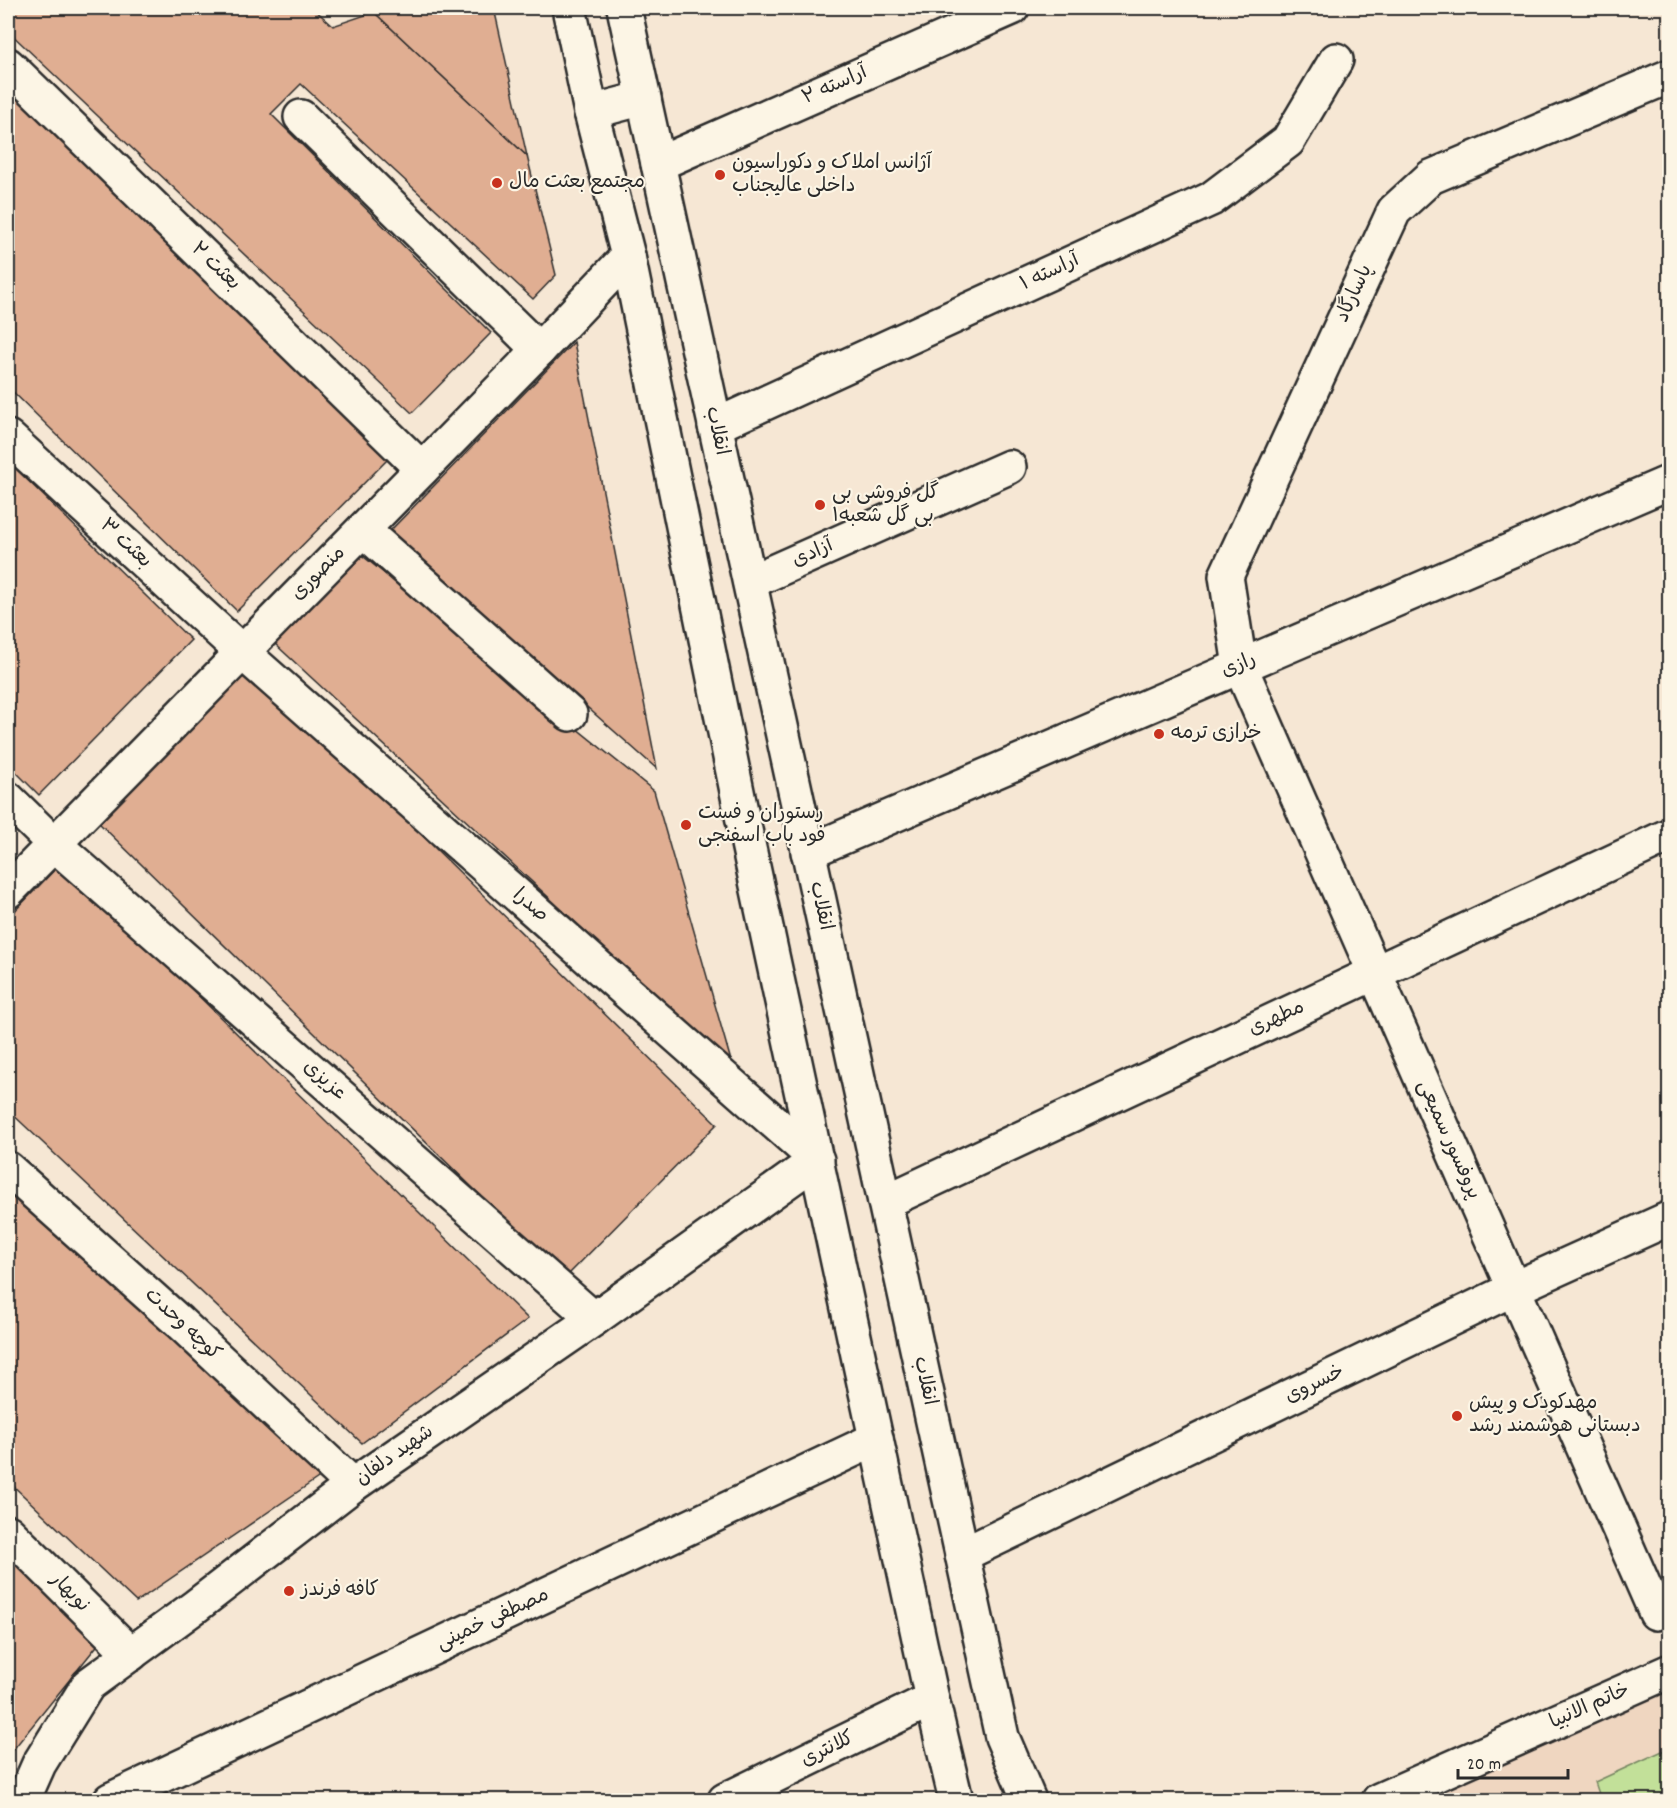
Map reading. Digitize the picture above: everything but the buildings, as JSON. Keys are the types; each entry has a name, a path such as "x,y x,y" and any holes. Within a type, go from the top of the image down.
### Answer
{"street":[{"path":"569,8 591,112 628,256 744,823 932,1699 956,1800"},
{"name":"انقلاب","path":"624,8 1002,1737 1029,1800"},
{"name":"آراسته ۲","path":"658,164 1012,8"},
{"name":"آراسته ۱","path":"666,442 715,426 1211,199 1288,141 1336,60"},
{"name":"بعثت ۲","path":"8,65 422,469"},
{"name":"پاسارگاد","path":"1240,666 1226,576 1394,211 1431,177 1670,76"},
{"path":"591,112 644,98"},
{"path":"301,117 539,350"},
{"name":"منصوری","path":"8,891 539,350 628,256"},
{"name":"بعثت ۳","path":"8,437 242,652"},
{"name":"آزادی","path":"750,582 1009,467"},
{"name":"رازی","path":"808,852 1670,482"},
{"path":"363,530 570,714"},
{"name":"صدرا","path":"242,652 817,1160"},
{"name":"پروفسور سمیعی","path":"1240,666 1656,1613"},
{"name":"عزیزی","path":"8,799 54,844 594,1319"},
{"name":"مطهری","path":"885,1202 1670,835"},
{"name":"شهید دلفان","path":"23,1800 39,1764 88,1685 353,1485 594,1319 817,1160"},
{"name":"کوچه وحدت","path":"8,1168 353,1485"},
{"name":"خسروی","path":"962,1556 1513,1289 1670,1218"},
{"name":"مصطفی خمینی","path":"110,1800 876,1439"},
{"name":"نوبهار","path":"8,1532 131,1654"},
{"name":"خاتم الانبیا","path":"1378,1800 1670,1671"},
{"name":"کلانتری","path":"724,1800 932,1699"}],"shaded area":[{"path":"1669,1674 1669,1800 1382,1800"}],"green space":[{"path":"1669,1748 1669,1800 1601,1800 1595,1782"}],"place":[{"name":"آژانس املاک و دکوراسیون داخلی عالیجناب","path":"720,175"},
{"name":"مجتمع بعثت مال","path":"497,183"},
{"name":"گل فروشی بی بی گل شعبه۱","path":"820,505"},
{"name":"خرازی ترمه","path":"1159,734"},
{"name":"رستوران و فست فود باب اسفنجی","path":"686,825"},
{"name":"مهدکودک و پیش دبستانی هوشمند رشد","path":"1457,1416"},
{"name":"کافه فرندز","path":"289,1591"}]}
